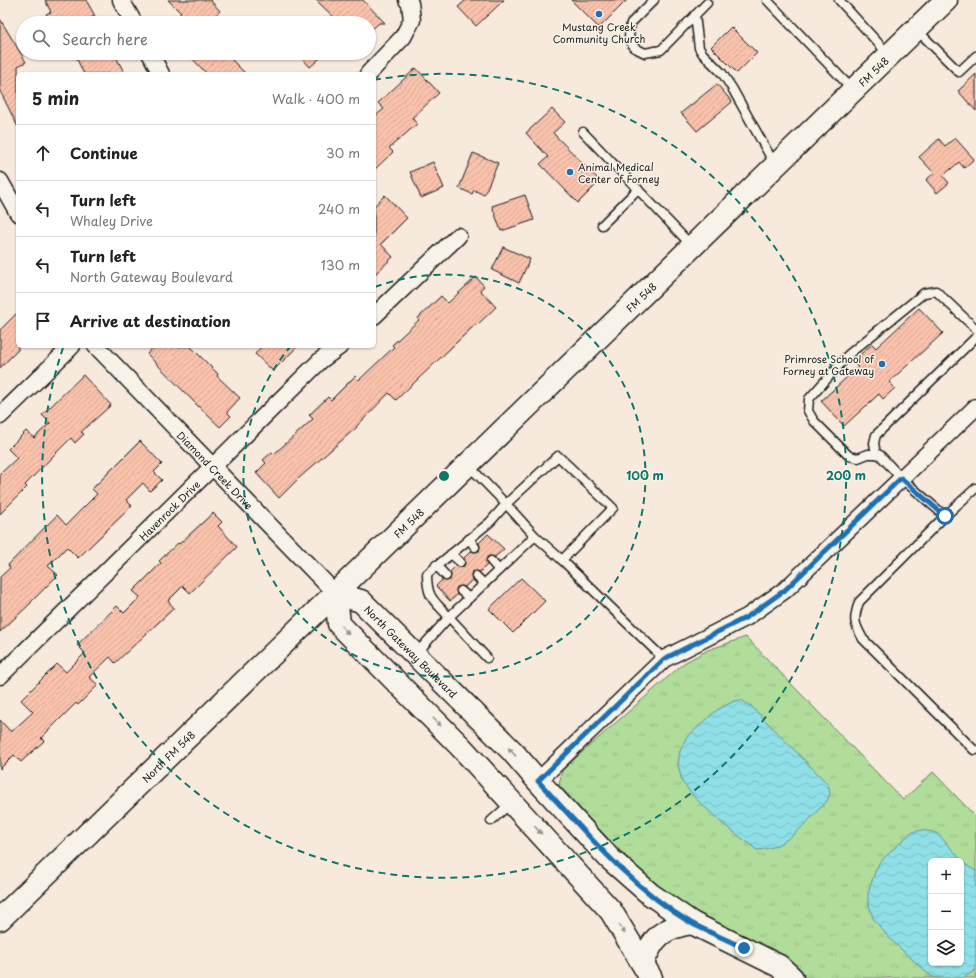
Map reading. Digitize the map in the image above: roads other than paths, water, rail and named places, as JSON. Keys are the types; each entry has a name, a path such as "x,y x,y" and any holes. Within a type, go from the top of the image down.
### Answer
{"main road":[{"name":"FM 548","path":"336,594 946,0"},
{"name":"North Gateway Boulevard","path":"336,594 361,601 512,751 609,858 650,894 692,923 779,966 792,978"},
{"path":"336,594 339,624 461,747 611,911 647,971"},
{"name":"North FM 548","path":"0,919 336,594"},
{"path":"512,802 538,781"},
{"path":"647,971 649,948 660,934 675,926 692,923"}],"street":[{"path":"121,0 130,16"},
{"path":"370,72 403,37 412,20 410,3 407,0"},
{"path":"154,60 160,72"},
{"path":"0,181 16,209"},
{"path":"376,314 458,236"},
{"path":"0,416 70,348"},
{"name":"Diamond Creek Drive","path":"98,348 336,594"},
{"name":"Havenrock Drive","path":"0,676 321,360 337,348"},
{"path":"538,781 664,659 747,617 785,590 976,407"}],"lane":[{"path":"654,0 631,23 629,36 633,47 645,53 661,50 708,1"},
{"path":"767,0 854,90"},
{"path":"840,0 889,56"},
{"path":"695,15 699,48 722,73 732,88 776,166"},
{"path":"916,30 959,72 976,56"},
{"path":"583,132 692,247"},
{"path":"602,225 638,189"},
{"path":"945,516 901,478 880,455 868,454 858,458 849,456 814,421 808,411 809,399 849,354 924,293 936,291 976,329"},
{"path":"876,454 874,443 876,435 976,337"},
{"path":"487,658 430,596 426,588 426,574 490,522 506,504 558,456 613,508 562,560"},
{"path":"468,464 535,536 562,560 664,659"},
{"path":"976,488 945,516 859,602 854,615 857,627 863,640 974,750 976,750"},
{"path":"415,655 449,617 535,536"},
{"path":"468,539 475,547"},
{"path":"451,554 460,562"},
{"path":"491,561 499,570"},
{"path":"436,565 446,576"},
{"path":"476,576 484,584"},
{"path":"461,591 469,598"},
{"path":"491,821 512,802"}],"water":[{"path":"741,700 752,707 826,782 830,790 829,797 826,802 796,833 778,845 757,850 722,823 697,800 682,782 678,764 680,751 686,738 717,710 734,701"},
{"path":"921,830 938,834 960,858 928,858 928,966 964,966 964,863 976,871 976,970 963,978 933,977 888,937 873,918 868,902 868,893 879,863 910,833"}],"place":[{"name":"Mustang Creek Community Church","path":"599,14"},
{"name":"Animal Medical Center of Forney","path":"570,172"},
{"name":"Primrose School of Forney at Gateway","path":"882,364"}]}
